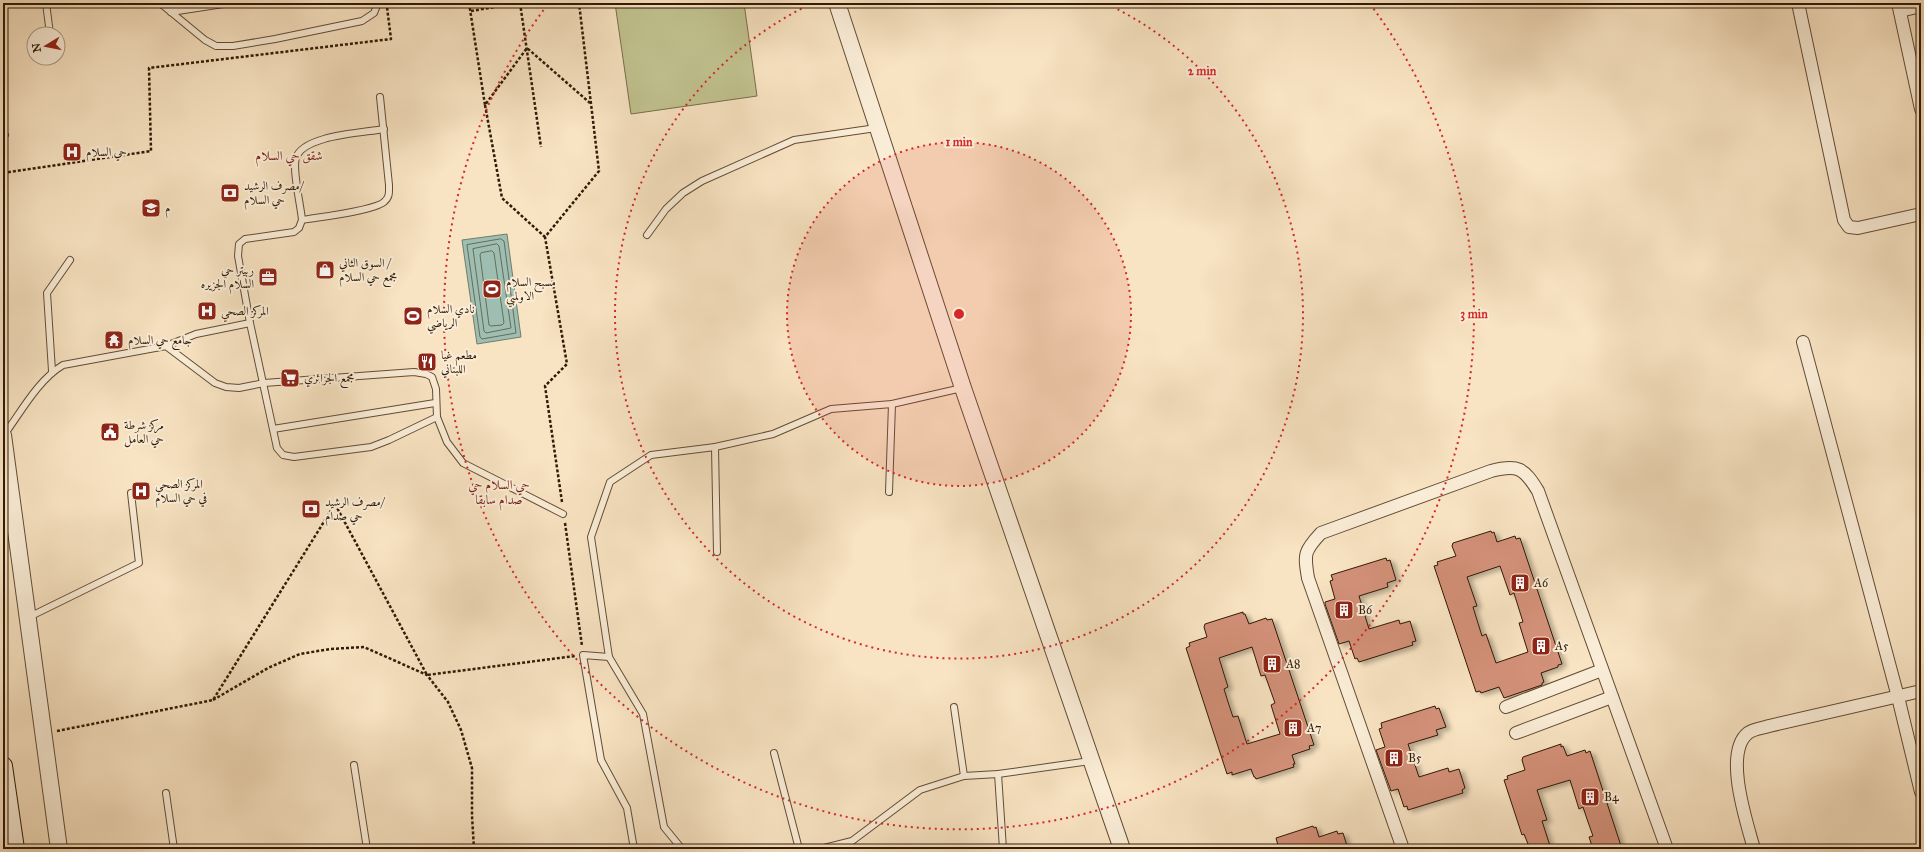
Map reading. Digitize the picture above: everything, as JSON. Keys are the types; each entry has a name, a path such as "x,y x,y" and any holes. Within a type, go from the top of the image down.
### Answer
{"main road":[{"path":"3,766 15,849"}],"street":[{"path":"837,3 962,388 1122,849"},
{"path":"1798,3 1844,220 1850,227 1858,228 1921,214"},
{"path":"1921,6 1899,7 1921,109"},
{"path":"1803,342 1898,697 1921,792"},
{"path":"3,436 59,849"},
{"path":"1403,849 1308,578 1305,557 1310,545 1321,533 1339,525 1491,471 1507,467 1520,468 1530,478 1538,491 1667,849"},
{"path":"1506,707 1602,670"},
{"path":"1754,849 1737,783 1737,761 1740,746 1748,733 1769,726 1921,691"},
{"path":"1516,733 1612,697"}],"lane":[{"path":"46,3 49,26"},
{"path":"160,3 205,40 216,46 233,46 362,20 374,13 378,3"},
{"path":"171,12 181,3"},
{"path":"171,12 230,3"},
{"path":"302,220 371,207 384,203 389,196 380,97"},
{"path":"647,235 666,209 683,193 702,181 794,140 878,128"},
{"path":"384,129 316,140 300,152 295,159 302,220 300,228 294,232 245,239 239,244 238,256 250,323 277,448 283,455 294,457 371,447 437,417"},
{"path":"52,371 47,293 70,260"},
{"path":"3,436 52,371 63,365 166,346 196,334 250,323"},
{"path":"166,346 215,383 226,387 239,388 264,383 414,372 426,374 432,378 436,389 437,417 448,442 463,463 563,514"},
{"path":"682,849 664,827 643,714 609,657 591,537 610,482 651,455 715,447 773,434 831,408 892,404 962,388"},
{"path":"273,429 436,403"},
{"path":"889,492 892,404"},
{"path":"715,447 717,552"},
{"path":"27,617 139,563 131,493"},
{"path":"609,657 583,655 601,760 627,808 634,849"},
{"path":"954,707 964,776"},
{"path":"774,753 800,849"},
{"path":"820,849 852,841 920,790 964,776 998,774 1091,760"},
{"path":"354,765 367,849"},
{"path":"998,774 1003,849"},
{"path":"166,793 174,849"}],"path":[{"path":"3,173 151,151 149,68 391,39 386,3"},
{"path":"43,734 213,700 268,668 300,654 330,649 364,647 388,656 427,675 583,655 545,386 567,364 545,237 502,198 485,105 469,3"},
{"path":"471,11 520,3 541,147"},
{"path":"545,237 599,171 579,3"},
{"path":"485,105 527,48"},
{"path":"527,48 590,103"},
{"path":"213,700 335,504 427,675 448,702 461,730 472,768 474,849"}],"green space":[{"path":"615,3 744,3 757,96 631,114"}],"water":[{"name":"مسبح السلام الاولمبي","path":"507,234 521,337 477,344 462,240"}],"building":[{"path":"1491,531 1492,533 1494,532 1497,542 1515,536 1516,539 1520,538 1562,664 1541,673 1544,682 1542,685 1504,698 1499,687 1481,693 1480,691 1476,692 1434,566 1438,565 1437,562 1456,556 1452,546 1453,543","holes":["1500,566 1510,595 1514,593 1523,622 1519,623 1528,652 1496,663 1486,634 1482,636 1473,607 1477,606 1467,577"]},
{"name":"B6","path":"1386,558 1387,561 1390,560 1396,580 1387,583 1388,587 1359,596 1369,629 1399,620 1400,624 1410,621 1416,641 1412,642 1413,645 1359,662 1357,658 1355,659 1349,641 1339,644 1325,604 1325,602 1335,599 1330,581 1333,580 1331,575"},
{"path":"1243,612 1249,624 1266,618 1267,620 1272,619 1314,745 1309,746 1310,749 1292,755 1295,764 1293,764 1294,767 1256,779 1251,769 1232,775 1232,772 1227,774 1186,648 1190,646 1189,643 1207,637 1204,627 1205,624","holes":["1252,647 1261,676 1265,675 1275,703 1271,705 1280,734 1247,744 1238,716 1233,717 1228,702 1224,689 1228,687 1219,658"]},
{"name":"B5","path":"1435,706 1436,709 1439,708 1446,727 1436,730 1438,735 1408,744 1419,777 1448,768 1449,772 1459,769 1465,788 1462,790 1463,793 1408,810 1407,806 1404,807 1398,789 1391,791 1376,750 1385,747 1379,729 1382,728 1381,723"},
{"name":"B4","path":"1561,744 1561,747 1563,746 1567,756 1585,750 1586,753 1590,751 1622,849 1593,849 1589,837 1593,836 1583,807 1579,809 1570,780 1537,790 1547,820 1542,821 1551,849 1530,849 1524,834 1522,835 1504,780 1508,779 1507,776 1525,770 1522,760 1523,757"},
{"path":"1313,826 1314,828 1316,827 1319,837 1337,831 1338,834 1343,833 1348,849 1279,849 1276,838"}],"place":[{"name":"حي السلام","path":"72,152"},
{"name":"مصرف الرشيد/ حي السلام","path":"230,193"},
{"name":"م","path":"151,208"},
{"name":"السوق الثاني / مجمع حي السلام","path":"325,270"},
{"name":"ربيتر حي السلام الجزيره","path":"268,277"},
{"name":"مسبح السلام الاولمبي","path":"492,289"},
{"name":"المركز الصحي","path":"207,311"},
{"name":"نادي السلام الرياضي","path":"413,316"},
{"name":"جامع حي السلام","path":"114,340"},
{"name":"مطعم غيا اللبناني","path":"427,362"},
{"name":"مجمع الجزائري","path":"290,378"},
{"name":"مركز شرطة حي العامل","path":"110,432"},
{"name":"المركز الصحي في حي السلام","path":"141,491"},
{"name":"مصرف الرشيد/ حي صدام","path":"311,509"},
{"name":"A6","path":"1520,583"},
{"name":"B6","path":"1344,610"},
{"name":"A5","path":"1541,646"},
{"name":"A8","path":"1272,664"},
{"name":"A7","path":"1293,728"},
{"name":"B5","path":"1394,758"},
{"name":"B4","path":"1590,797"}],"district":[{"name":"شقق حي السلام","path":"289,155"},
{"name":"حي السلام حي صدام سابقا","path":"499,492"}]}
